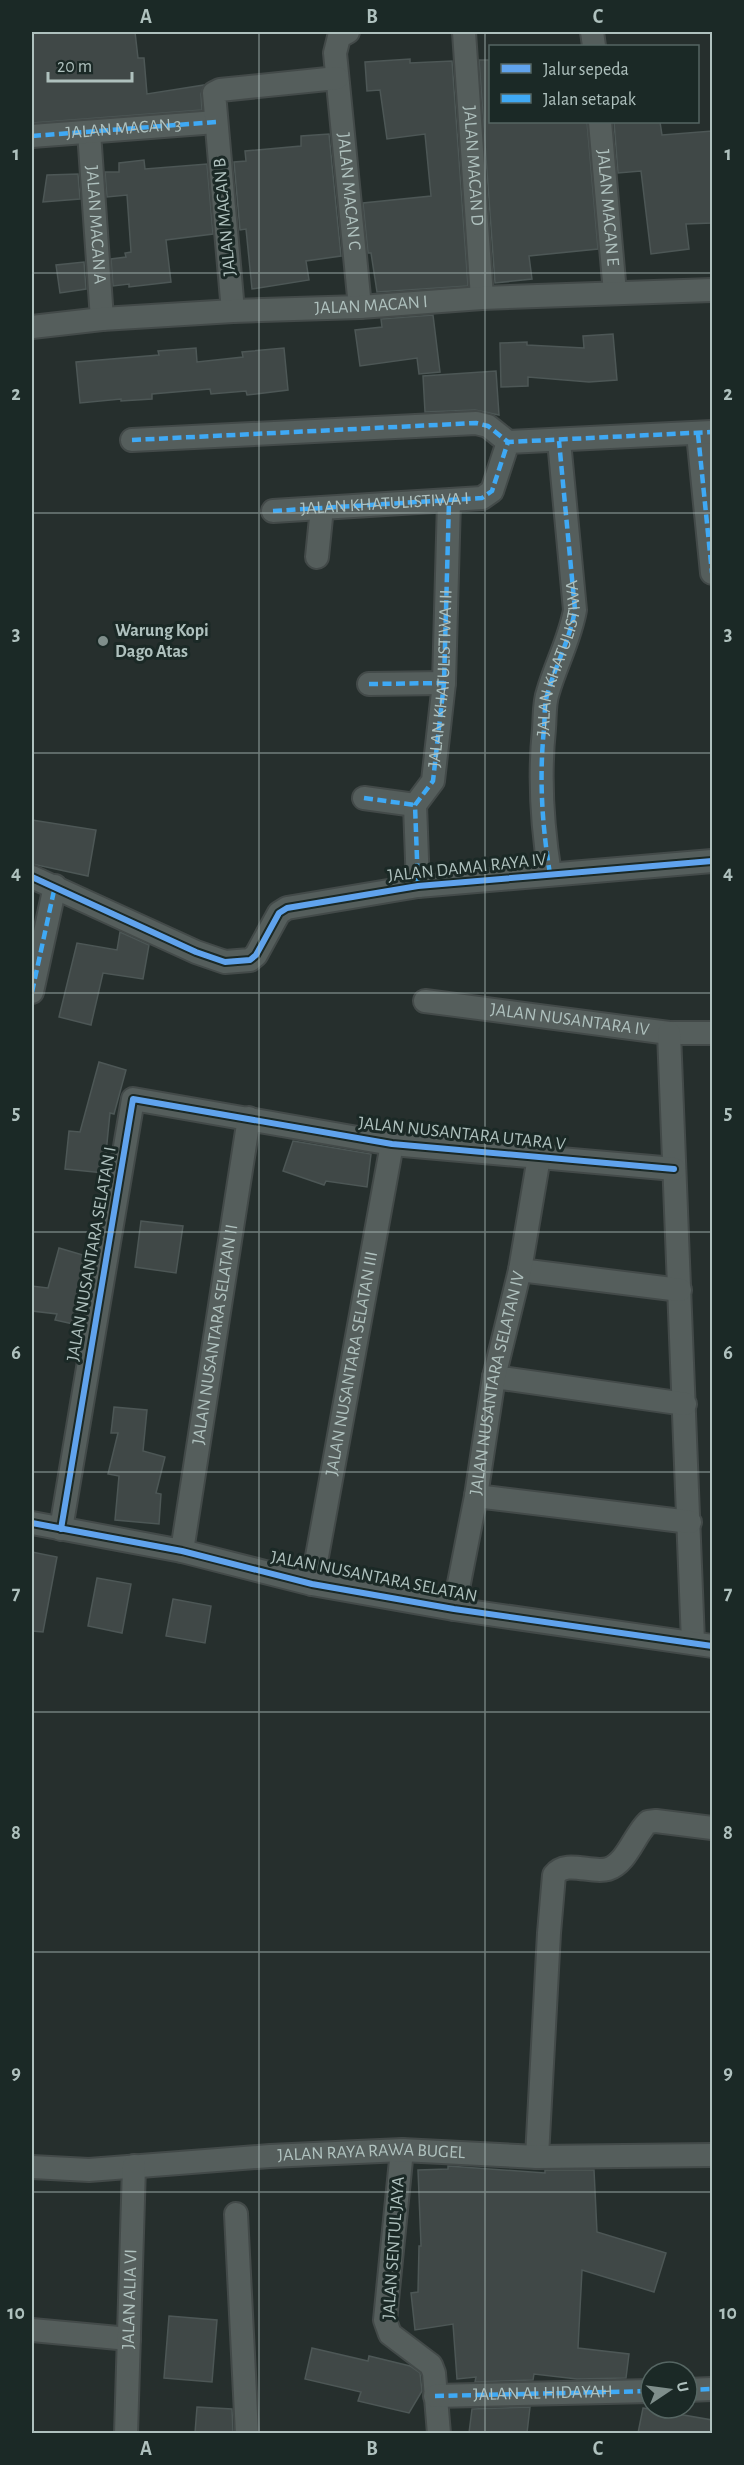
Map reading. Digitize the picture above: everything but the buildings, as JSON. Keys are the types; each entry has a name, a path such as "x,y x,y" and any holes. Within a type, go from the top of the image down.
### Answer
{"street":[{"name":"JALAN MACAN C","path":"348,32 339,37 335,54 360,307"},
{"name":"JALAN MACAN D","path":"464,32 482,298"},
{"path":"216,122 214,93 219,90 337,78"},
{"name":"JALAN MACAN 3","path":"32,136 216,122"},
{"name":"JALAN MACAN B","path":"216,122 233,311"},
{"name":"JALAN MACAN E","path":"600,123 615,293"},
{"name":"JALAN MACAN A","path":"89,132 102,319"},
{"name":"JALAN MACAN I","path":"32,327 102,319 233,311 360,307 482,298 712,290"},
{"path":"132,441 476,423 488,426 508,442 705,433 712,573"},
{"name":"JALAN KHATULISTIWA","path":"550,874 540,798 547,694 572,629 575,610 559,441"},
{"name":"JALAN KHATULISTIWA I","path":"273,511 482,498 492,491 508,442"},
{"name":"JALAN KHATULISTIWA III","path":"415,805 433,781 444,683 449,501"},
{"path":"317,557 322,508"},
{"path":"369,684 444,683"},
{"path":"364,798 415,805 418,886"},
{"name":"JALAN DAMAI RAYA IV","path":"32,876 196,952 225,962 237,962 250,960 256,955 279,913 287,908 418,886 712,861"},
{"path":"32,992 55,886"},
{"name":"JALAN NUSANTARA IV","path":"425,1001 669,1033 712,1033"},
{"path":"669,1033 690,1522 703,1644"},
{"name":"JALAN NUSANTARA SELATAN I","path":"61,1529 133,1099 249,1118"},
{"name":"JALAN NUSANTARA UTARA V","path":"249,1118 392,1144 675,1169"},
{"name":"JALAN NUSANTARA SELATAN II","path":"182,1551 249,1118"},
{"name":"JALAN NUSANTARA SELATAN III","path":"312,1584 392,1144"},
{"name":"JALAN NUSANTARA SELATAN IV","path":"454,1610 476,1496 494,1377 520,1270 539,1158"},
{"path":"520,1270 680,1290"},
{"path":"494,1377 685,1404"},
{"path":"476,1496 690,1522"},
{"name":"JALAN NUSANTARA SELATAN","path":"32,1523 182,1551 312,1584 454,1610 703,1644"},
{"path":"537,2157 554,1875 564,1867 601,1871 612,1868 620,1862 648,1822 712,1828"},
{"name":"JALAN RAYA RAWA BUGEL","path":"32,2167 89,2170 270,2156 402,2150 537,2157 712,2155"},
{"name":"JALAN SENTUL JAYA","path":"402,2150 385,2320 390,2334 431,2365 434,2373 439,2433"},
{"name":"JALAN ALIA VI","path":"126,2433 134,2166"},
{"path":"236,2214 247,2433"},
{"path":"32,2330 129,2339"},
{"name":"JALAN AL HIDAYAH","path":"435,2396 639,2391"}],"marked path":[{"path":"32,136 216,122"},
{"path":"132,440 476,423 488,426 508,442"},
{"path":"273,511 482,498 492,491 508,442 712,432"},
{"path":"698,434 712,573"},
{"path":"550,874 543,820 542,747 545,705 575,610 559,441"},
{"path":"418,886 415,805 433,781 444,683 449,501"},
{"path":"369,684 444,683"},
{"path":"364,798 415,805"},
{"path":"32,992 55,886"},
{"path":"699,2390 712,2389"},
{"path":"435,2396 639,2391"}],"cycle path":[{"path":"32,877 196,952 225,962 250,960 256,955 279,913 287,908 418,886 712,861"},
{"path":"61,1529 133,1099 392,1144 674,1169"},
{"path":"32,1523 182,1551 312,1584 454,1609 712,1646"}],"place":[{"name":"Warung Kopi Dago Atas","path":"103,641"}]}
